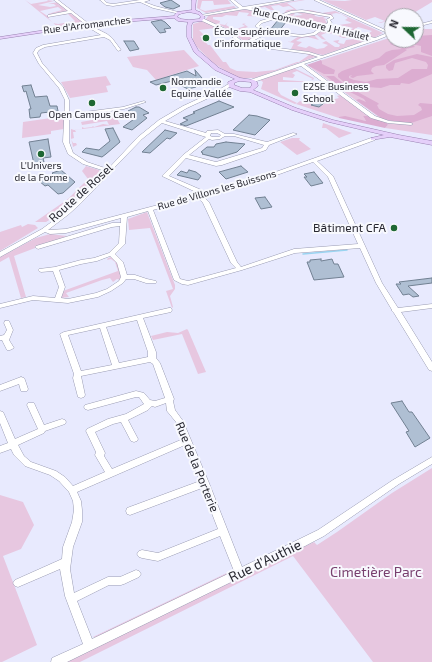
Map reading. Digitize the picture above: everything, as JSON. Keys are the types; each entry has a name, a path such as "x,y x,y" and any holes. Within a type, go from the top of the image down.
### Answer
{"main road":[{"path":"186,11 193,2"},
{"path":"193,2 195,12"},
{"path":"202,17 195,12 186,11 176,14 183,26 186,43 194,55 237,89 251,91 310,115 371,131 432,142"},
{"name":"Rue d'Arromanches","path":"0,38 87,24 176,14"},
{"path":"183,26 202,17"},
{"path":"191,21 189,26 189,37 196,51 217,69 239,80 252,81 255,85 254,87"},
{"path":"231,83 239,80"},
{"path":"244,90 254,87 283,102 339,120 432,139"},
{"path":"371,131 376,135 373,139"},
{"path":"373,139 386,136 399,137"}],"street":[{"path":"56,0 87,24 113,41 119,50"},
{"path":"102,0 106,4 111,5 148,0"},
{"path":"140,0 150,6 176,14"},
{"path":"232,0 244,8"},
{"path":"202,17 292,0"},
{"path":"317,0 384,30"},
{"name":"Rue Commodore J H Hallet","path":"244,8 384,40"},
{"path":"302,10 331,16 328,20 330,23 325,27 314,34 304,36 267,32 259,28 258,24 291,12 302,10"},
{"path":"49,16 71,12"},
{"path":"202,17 245,43 310,53 322,57"},
{"path":"245,43 267,32"},
{"path":"106,36 47,45 40,47 35,51 38,61 55,79 67,100 66,142 71,154 85,163 108,170"},
{"path":"252,81 384,36"},
{"path":"301,64 373,117 388,122 411,124"},
{"name":"Route de Rosel","path":"0,255 45,228 79,202 140,138 161,121 224,89 231,83"},
{"name":"Route de Rosel","path":"205,98 227,90 237,89"},
{"path":"67,116 124,108 144,102"},
{"path":"166,118 177,126"},
{"path":"161,121 218,139 224,135"},
{"path":"240,269 234,263 202,195 182,182 166,177 168,172 207,136 208,132 220,132 224,135 267,144 295,134"},
{"name":"Rue de Villons les Buissons","path":"45,228 50,232 59,232 202,195 272,175 373,139"},
{"path":"185,156 213,163 222,163 264,149 267,144"},
{"path":"311,161 330,178 379,284 432,368"},
{"path":"150,209 178,280 182,282 188,283 294,252 361,246"},
{"path":"41,270 55,269 101,258 111,254 122,244 124,215"},
{"path":"38,247 112,225 124,224"},
{"name":"Route de Rosel","path":"0,252 45,228"},
{"path":"0,306 33,298 72,301 102,294 121,282 124,277 120,262 111,254"},
{"path":"55,269 62,287 57,300"},
{"path":"124,277 135,277 154,282"},
{"path":"395,311 432,306"},
{"path":"81,394 77,378 78,374 64,334 169,310"},
{"name":"Rue de la Porterie","path":"139,317 152,352 152,359 156,363 170,399 171,411 179,421 240,574"},
{"path":"7,323 10,330 3,337 10,348"},
{"path":"102,325 116,366"},
{"path":"78,374 152,359"},
{"path":"0,388 20,378 24,389"},
{"path":"88,407 136,394 140,395 144,401 150,403 158,404 170,399"},
{"path":"110,474 99,455 101,453 90,431 111,421 124,419 145,408 150,403"},
{"path":"31,405 42,430"},
{"path":"0,414 17,453 24,461 58,476 66,482 72,490 78,505 78,516 65,562 66,577 71,599 89,646"},
{"path":"124,419 134,439"},
{"path":"0,450 62,422"},
{"path":"72,490 187,441"},
{"name":"Rue d'Authie","path":"56,662 240,574 321,533 396,482 432,460"},
{"path":"130,511 205,483"},
{"path":"142,554 158,557 223,532"},
{"path":"18,583 65,562"},
{"path":"71,599 108,582 121,581 136,574"}],"green space":[{"path":"25,0 31,4 48,1 47,0 54,1 38,5 50,7 56,6 54,4 48,4 58,2 67,11 51,15 48,14 62,10 58,7 40,11 49,17 48,18 52,22"},
{"path":"198,0 228,0 231,4 214,5 213,1 202,1 200,9 205,11 234,6 236,8 206,13 197,8"},
{"path":"305,0 287,3 297,10 285,14 284,13 287,10 294,9 289,6 283,7 279,5 271,6 274,10 265,7 258,8 260,10 251,8"},
{"path":"322,0 432,0 432,2 422,8 384,8 384,21 375,17 366,20"},
{"path":"245,9 275,17 267,20 268,17 247,16 249,13 239,12 237,16 226,15 222,17 213,17 213,19 220,21 219,24 225,25 228,22 226,25 234,30 245,26 242,24 246,23 244,24 248,27 239,30 250,36 264,32 248,41 244,41 222,26 205,20 209,15"},
{"path":"300,10 310,10 322,13 335,11 383,33 374,38 354,33 368,34 372,31 358,27 351,32 344,31 349,31 353,28 339,25 352,23 345,20 348,18 341,14 336,13 332,14 332,16"},
{"path":"263,11 273,12 283,15 278,15"},
{"path":"295,12 318,14 314,14 315,16 319,17 326,16 323,18 327,19 325,20 327,23 325,25 315,24 318,23 284,16 294,13 295,14 292,16 303,15"},
{"path":"70,13 82,21 77,24 58,27 53,23 58,24 75,21 68,14 51,16"},
{"path":"203,21 225,32 220,32 216,28 199,30 204,35 200,36 208,45 210,45 223,62 226,62 230,68 237,71 256,72 275,70 299,62 309,55 306,54 308,53 318,56 255,78 237,78 213,63 197,47 193,40 193,24"},
{"path":"323,29 371,39 323,55 291,49 294,43 289,42 288,41 290,42 299,36 314,35 319,40 308,37 301,38 296,41 302,42 297,46 306,48 309,46 317,49 324,48 328,45 322,43 326,41 335,47 339,47 340,45 333,41 339,40 338,43 344,44 346,40 355,39 353,37 343,38 334,34 326,33 321,35 326,40 322,39 316,34 325,30"},
{"path":"424,29 432,29 432,135 385,128 388,125 387,123 411,125 380,118 307,65 384,40 384,48 424,48"},
{"path":"184,50 199,66 156,80 147,70 133,67 127,57"},
{"path":"294,68 314,78 313,80 311,80 313,79 297,71 292,73 295,75 293,78 283,77 283,80 313,82 278,82 278,91 281,95 297,103 295,104 261,89 263,82 260,80"},
{"path":"106,76 111,85 106,86 108,92 70,98 61,82"},
{"path":"340,95 369,116 363,116 366,121 339,118 296,104 300,101 309,104 311,102 313,103 311,105 319,107 331,100 339,98 337,96"},
{"path":"120,111 120,114 115,115 120,124 75,130 76,132 73,132 74,138 71,139 71,129 82,129 82,127 94,127 103,124 109,125 107,121 82,125 81,122 109,117 108,113"},
{"path":"65,116 64,129 51,131 51,134 22,138 23,122"},
{"path":"323,123 352,133 339,138 326,128 322,128"},
{"path":"292,138 300,138 299,140 311,149 297,155 280,142"},
{"path":"71,140 73,143 76,143 77,145 73,147"},
{"path":"86,166 99,170 101,173 62,212 46,222 35,222 68,199 88,179 82,171"},
{"path":"147,212 175,285 175,289 170,296 172,308 166,291 173,289 150,228 129,230 128,219"},
{"path":"28,224 35,225 38,228 0,251 0,232 21,225 22,227"},
{"path":"50,234 67,236 14,256 26,297 21,298 9,257 0,262 0,257 36,238"},
{"path":"111,257 118,264 121,278 120,280 117,279 113,282 110,278 102,280 66,293 69,297 60,298 63,291 118,271 115,262 111,259 107,260"},
{"path":"187,329 206,372 198,374 182,334 153,340 151,336 167,332 178,333"},
{"name":"Cimetière Parc","path":"432,468 432,662 373,662 293,556 80,662 66,662 314,542 317,545 392,493"},
{"path":"0,495 23,502 34,525 21,549 3,556 37,645 2,662 0,662"},
{"path":"233,570 231,574 98,638 93,637"}],"shaded area":[{"path":"432,35 432,56 421,52 421,48 424,48 424,36"},
{"path":"400,48 410,48 405,49 407,50 384,65 372,68 371,71 374,74 357,76 353,78 350,77 352,75 349,76 349,78 366,82 377,79 398,78 412,69 427,69 428,65 426,62 412,58 395,63 393,70 389,71 386,68 386,65 394,60 417,54 432,57 432,74 409,84 401,83 400,85 390,85 381,88 354,86 344,82 338,77 338,74 342,71 379,58 386,52 402,49"},
{"path":"321,60 322,64 335,70 334,74 324,74 307,65"},
{"path":"326,76 334,76 345,85 378,103 379,104 377,105 379,109 388,114 397,116 414,115 422,110 418,105 420,103 432,104 432,116 411,123 384,120 356,100 359,99 366,102 364,99 342,88"},
{"path":"345,116 366,121 363,116 369,116 387,123 388,125 385,128 339,118"}],"building":[{"path":"171,0 180,6 173,9 165,7 160,3"},
{"path":"161,20 171,28 164,29 166,32 160,33 151,22"},
{"path":"278,20 286,22 279,31 270,30"},
{"path":"124,41 134,41 139,49 130,51"},
{"path":"195,70 202,78 200,87 199,83 197,83 196,87 188,89 172,81 156,85 150,82 187,71 196,76"},
{"path":"31,85 35,97 47,96 50,106 57,106 58,111 41,113 40,117 30,118 29,109 31,109 26,91 24,92 22,86"},
{"path":"326,96 332,97 319,107 311,105"},
{"path":"219,101 234,107 186,126 180,124 188,120 183,118 195,113 193,112"},
{"path":"139,107 149,113 143,115 147,118 132,130 123,127 137,117 128,111"},
{"path":"249,115 270,120 255,135 233,130"},
{"path":"113,128 120,142 106,154 102,157 82,152 86,148 99,150 110,141 105,129"},
{"path":"165,130 177,133 170,139 167,138 150,153 142,152"},
{"name":"L'Univers de la Forme","path":"48,139 51,157 43,158 44,162 34,164 29,142"},
{"path":"226,142 245,144 237,152 218,158 202,154 203,153 201,152 207,147 214,147 216,144"},
{"path":"241,166 248,172 226,179 219,172"},
{"path":"61,170 75,182 63,193 58,194 48,185 45,186 39,181 54,175 52,173"},
{"path":"189,170 196,172 201,176 198,180 177,175 181,171 187,173"},
{"path":"314,172 323,183 311,186 304,177 307,177 304,174"},
{"path":"265,197 272,207 261,209 255,198"},
{"path":"321,259 321,261 332,259 334,264 338,264 344,277 314,280 307,262 310,262 310,260"},
{"path":"432,278 432,283 408,286 419,296 413,297 409,294 403,295 396,284 401,284 399,282"},
{"path":"402,401 409,412 412,412 430,438 415,447 406,432 409,431 391,403"}],"waterway":[{"path":"303,254 347,250"}],"place":[{"name":"École supérieure d'informatique","path":"206,38"},
{"name":"Normandie Equine Vallée","path":"163,88"},
{"name":"E2SE Business School","path":"295,93"},
{"name":"Open Campus Caen","path":"92,103"},
{"name":"L'Univers de la Forme","path":"41,154"},
{"name":"Bâtiment CFA","path":"394,228"}]}
